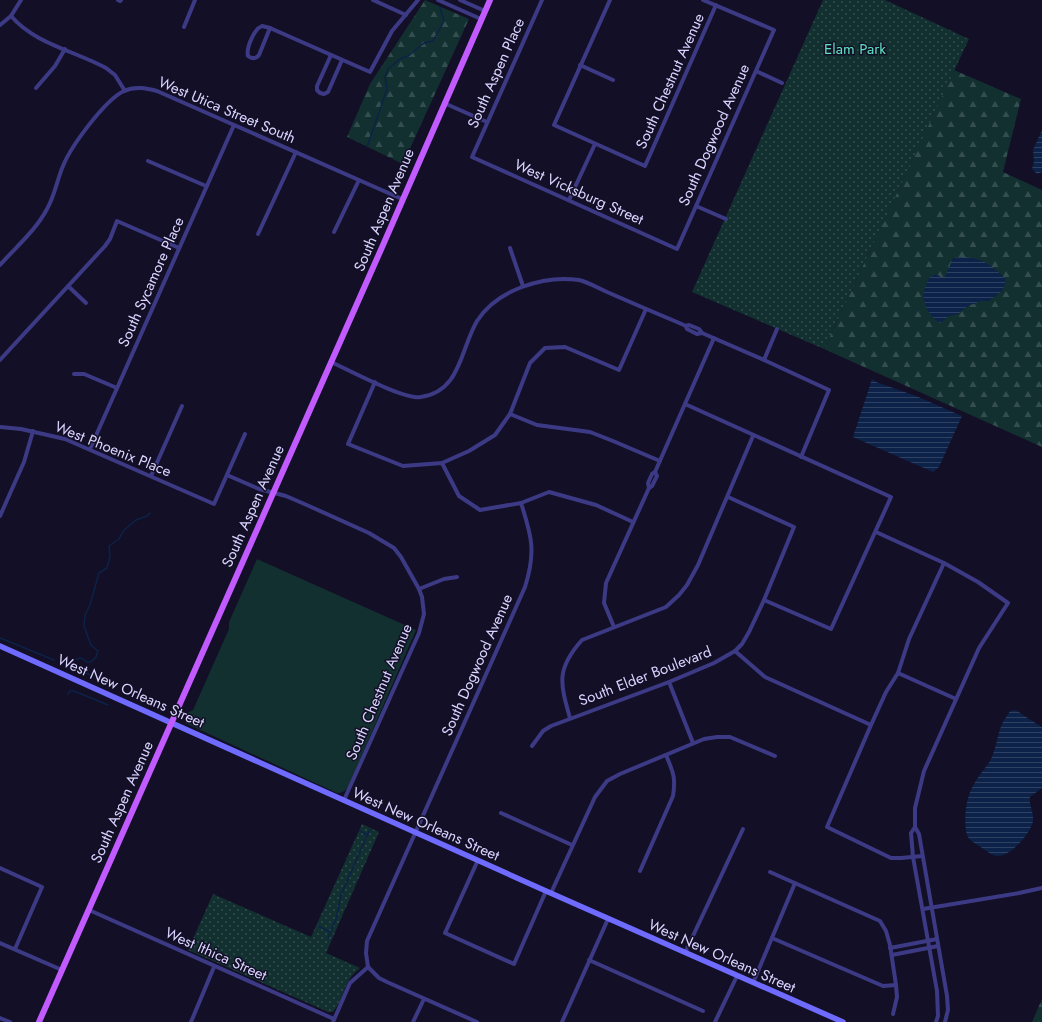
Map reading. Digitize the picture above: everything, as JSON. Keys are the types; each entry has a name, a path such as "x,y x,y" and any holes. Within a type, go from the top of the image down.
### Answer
{"main road":[{"name":"South Aspen Avenue","path":"39,1022 490,0"}],"street":[{"path":"0,25 11,16 21,0"},
{"path":"184,27 196,0"},
{"path":"373,0 406,15"},
{"path":"270,28 259,55 255,58 250,57 247,51 257,29 264,26 270,28 370,72 392,31 418,0"},
{"path":"438,0 481,19"},
{"path":"460,0 485,11"},
{"name":"South Aspen Place","path":"472,157 542,0"},
{"path":"569,200 595,144 554,125 610,0"},
{"path":"704,0 716,6"},
{"name":"South Dogwood Avenue","path":"677,249 774,30 716,6"},
{"name":"South Chestnut Avenue","path":"595,144 645,166 716,6"},
{"path":"0,265 36,226 44,215 52,199 63,166 74,145 110,101 125,91 119,80 111,71 29,32 18,24 11,16"},
{"path":"36,88 55,66 64,49"},
{"path":"331,55 317,86 317,90 320,93 325,94 328,91 342,60"},
{"path":"580,65 613,80"},
{"path":"756,71 782,83"},
{"name":"West Utica Street South","path":"125,91 144,88 157,91 402,199"},
{"path":"444,103 487,122"},
{"name":"South Sycamore Place","path":"90,449 234,125"},
{"path":"258,234 296,152"},
{"name":"West Vicksburg Street","path":"472,157 677,249"},
{"path":"148,161 206,186"},
{"path":"334,232 359,180"},
{"path":"696,206 726,219"},
{"path":"0,360 105,246 110,239 117,221 179,248"},
{"path":"510,248 523,286"},
{"path":"331,362 404,395 419,398 437,393 451,381 477,321 494,302 523,286 553,279 580,280 686,326 687,329 697,334 702,333 714,338 829,390 800,457"},
{"path":"68,286 86,303"},
{"path":"375,382 348,444 403,466 442,463 469,452 495,435 510,414 530,363 545,348 565,346 619,370 646,309"},
{"path":"764,360 778,329"},
{"path":"614,627 604,603 606,583 649,488 648,483 652,474 656,472 714,338"},
{"path":"74,374 84,374 117,388"},
{"path":"685,404 891,497 831,629 764,600"},
{"path":"151,476 182,406"},
{"path":"510,414 537,425 590,432 660,462"},
{"name":"West Phoenix Place","path":"0,427 33,431 65,439 214,504 227,475"},
{"path":"0,516 24,462 33,431"},
{"path":"245,434 227,475 259,489 286,496 369,533 394,548 401,557 419,589 444,578 457,577"},
{"path":"570,718 561,680 564,666 573,650 582,640 666,607 679,595 687,585 698,565 753,436"},
{"path":"442,463 459,496 480,510 521,503 549,492 596,505 633,522"},
{"name":"South Elder Boulevard","path":"532,746 543,731 551,726 669,682 714,663 735,651 742,644 764,600 794,527 728,497"},
{"name":"South Dogwood Avenue","path":"416,832 525,587 529,574 532,541 521,503"},
{"path":"876,532 944,562 978,582 1008,603 979,648 924,771 915,808 914,827 911,833 913,857 937,991 938,1016 936,1022"},
{"path":"922,856 891,858 826,827 886,692 898,673 909,639 944,562"},
{"name":"South Chestnut Avenue","path":"344,800 419,633 424,614 424,606 419,589"},
{"name":"West New Orleans Street","path":"0,646 608,919 843,1022"},
{"path":"735,651 765,677 871,725"},
{"path":"898,673 956,699"},
{"path":"669,682 693,743"},
{"path":"478,860 445,933 514,964 595,797 608,781 620,774 693,743 704,739 717,737 730,737 775,756"},
{"path":"640,871 673,796 675,783 674,773 666,755"},
{"path":"501,813 572,845"},
{"path":"914,827 919,834 948,1010 946,1021 938,1016"},
{"path":"685,953 743,829"},
{"path":"416,832 367,941 366,953 368,967 379,978 477,1022"},
{"path":"0,868 42,886 15,949"},
{"path":"770,872 880,921 886,931 892,955 897,997 893,1014"},
{"path":"753,983 795,883"},
{"path":"923,909 932,906 1019,893 1042,888"},
{"name":"West Ithica Street","path":"89,910 334,1020"},
{"path":"568,1022 562,1021 608,919"},
{"path":"772,938 883,986 896,985"},
{"path":"890,948 937,939"},
{"path":"0,943 62,970"},
{"path":"908,944 910,951"},
{"path":"892,955 938,946"},
{"path":"589,960 703,1011"},
{"path":"191,1022 214,967"},
{"path":"334,1020 350,983 368,967"},
{"path":"715,1022 737,976"},
{"path":"413,1022 424,999"},
{"path":"0,1018 10,1022"}],"green space":[{"path":"425,0 469,19 403,164 347,137 370,84"},
{"name":"Elam Park","path":"823,0 885,0 969,39 824,349 692,292"},
{"path":"954,70 1021,99 1003,172 1042,190 1042,447 824,349"},
{"path":"257,559 416,630 345,791 337,793 185,723 187,713 193,710 229,629 229,622"},
{"path":"362,824 379,832 326,953 360,968 350,979 337,1007 333,1012 328,1012 188,950 213,894 311,937"},
{"path":"1042,999 1042,1022 1032,1022"}],"water":[{"path":"1042,130 1042,172 1037,174 1032,169 1034,161 1033,150"},
{"path":"963,257 976,259 991,266 1005,278 1005,284 1002,291 989,301 980,301 969,305 958,314 949,316 940,323 930,314 924,302 925,287 929,278 936,274 941,277 945,277 953,258"},
{"path":"872,379 876,382 916,396 962,416 939,467 933,472 853,437"},
{"path":"1016,710 1042,727 1042,788 1030,797 1033,821 1029,832 1020,843 1009,852 996,856 968,837 965,825 966,807 971,789 992,757 1003,722 1010,711"}],"waterway":[{"path":"367,147 387,89 385,77 388,69 424,43 433,41 444,21 440,7"},
{"path":"69,669 70,667 68,666 70,661 81,658 87,662 91,662 96,657 98,651 91,645 84,626 85,615 90,605 99,573 107,568 110,556 109,546 119,539 124,530 136,520 147,516 150,513"},
{"path":"0,638 54,660"},
{"path":"70,667 109,682"},
{"path":"68,694 70,691 74,691 108,705"},
{"path":"328,939 336,919 341,895 370,829"},
{"path":"360,831 368,835"},
{"path":"318,926 330,932"}]}
